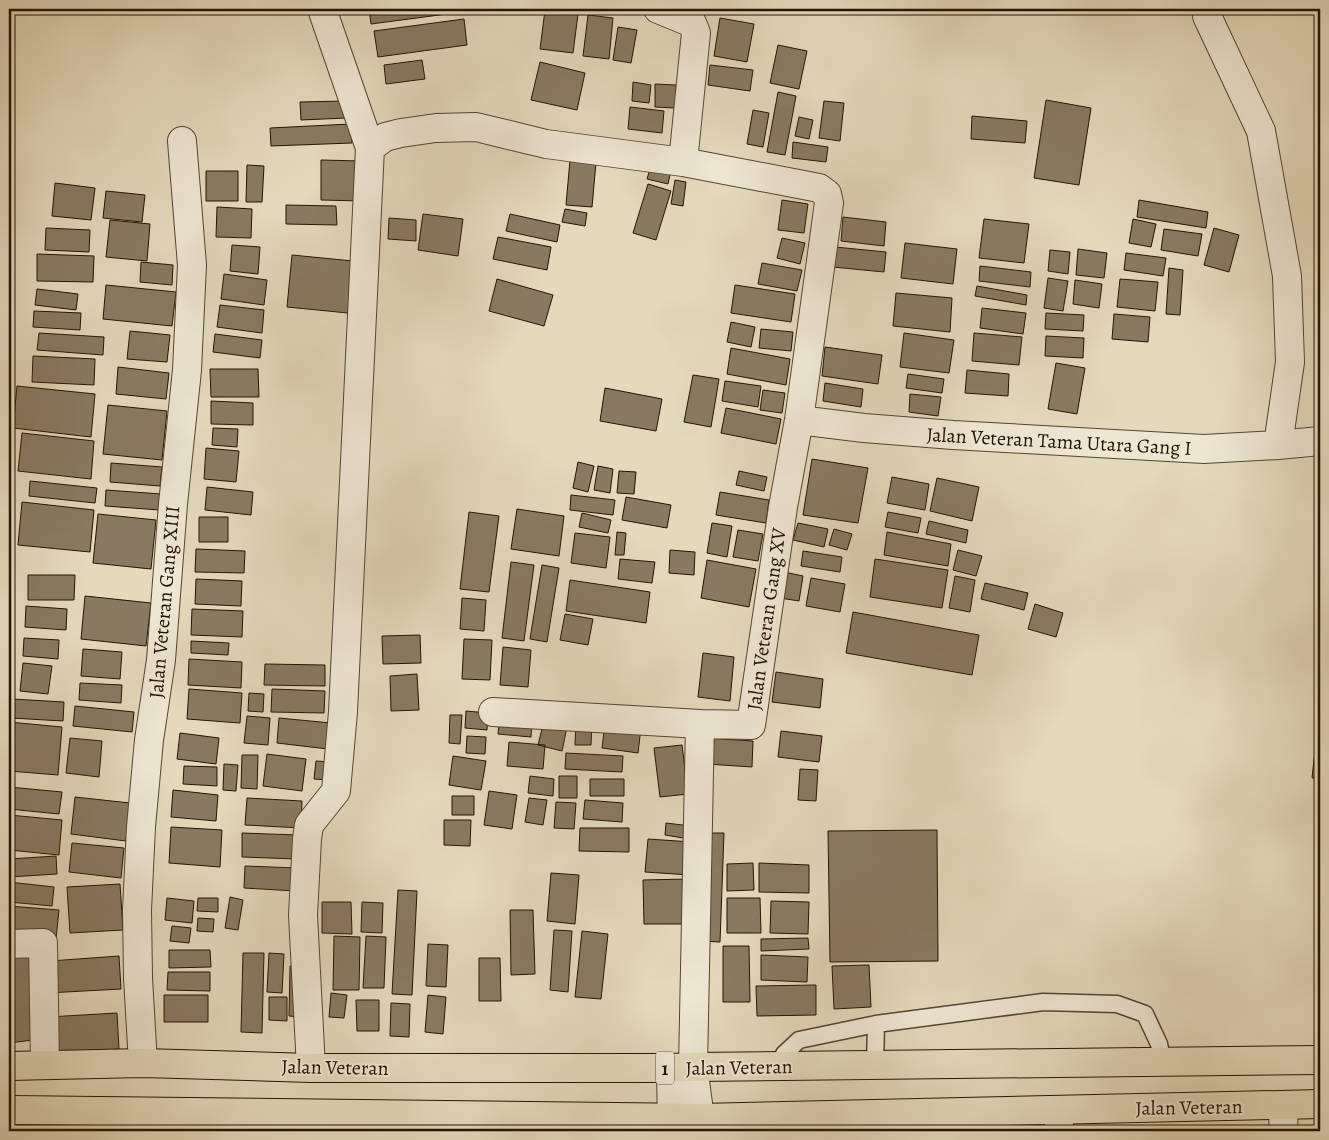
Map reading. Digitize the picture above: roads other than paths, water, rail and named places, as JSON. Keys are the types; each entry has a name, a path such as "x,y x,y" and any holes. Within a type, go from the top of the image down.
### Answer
{"highway":[{"name":"Jalan Veteran","path":"9,1066 143,1063 311,1068 682,1067 1320,1060"},
{"name":"Jalan Veteran","path":"9,1110 218,1122 700,1125 1284,1118 1320,1104"}],"street":[{"path":"311,1068 303,915 307,839 309,825 336,791 346,670 370,148 322,9"},
{"path":"370,148 385,137 402,133 436,128 476,128 546,144 683,162 696,33 692,23 658,9"},
{"path":"1206,9 1261,131 1286,276 1290,362 1278,445"},
{"name":"Jalan Veteran Gang XIII","path":"143,1063 138,978 137,910 141,827 149,740 161,660 173,504 187,370 192,265 182,140"},
{"name":"Jalan Veteran Gang XV","path":"683,162 819,188 827,194 829,203 799,420 783,506 751,725 700,724"},
{"name":"Jalan Veteran Tama Utara Gang I","path":"799,420 864,428 952,435 1194,449 1320,441"},
{"path":"493,712 700,724 682,1067 672,1125"},
{"path":"9,944 44,943 45,1065"},
{"path":"682,1067 700,1125"}],"lane":[{"path":"780,1066 784,1054 799,1040 876,1024 1043,1002 1117,1004 1145,1014 1159,1044 1163,1062"},
{"path":"874,1065 876,1024"}]}
